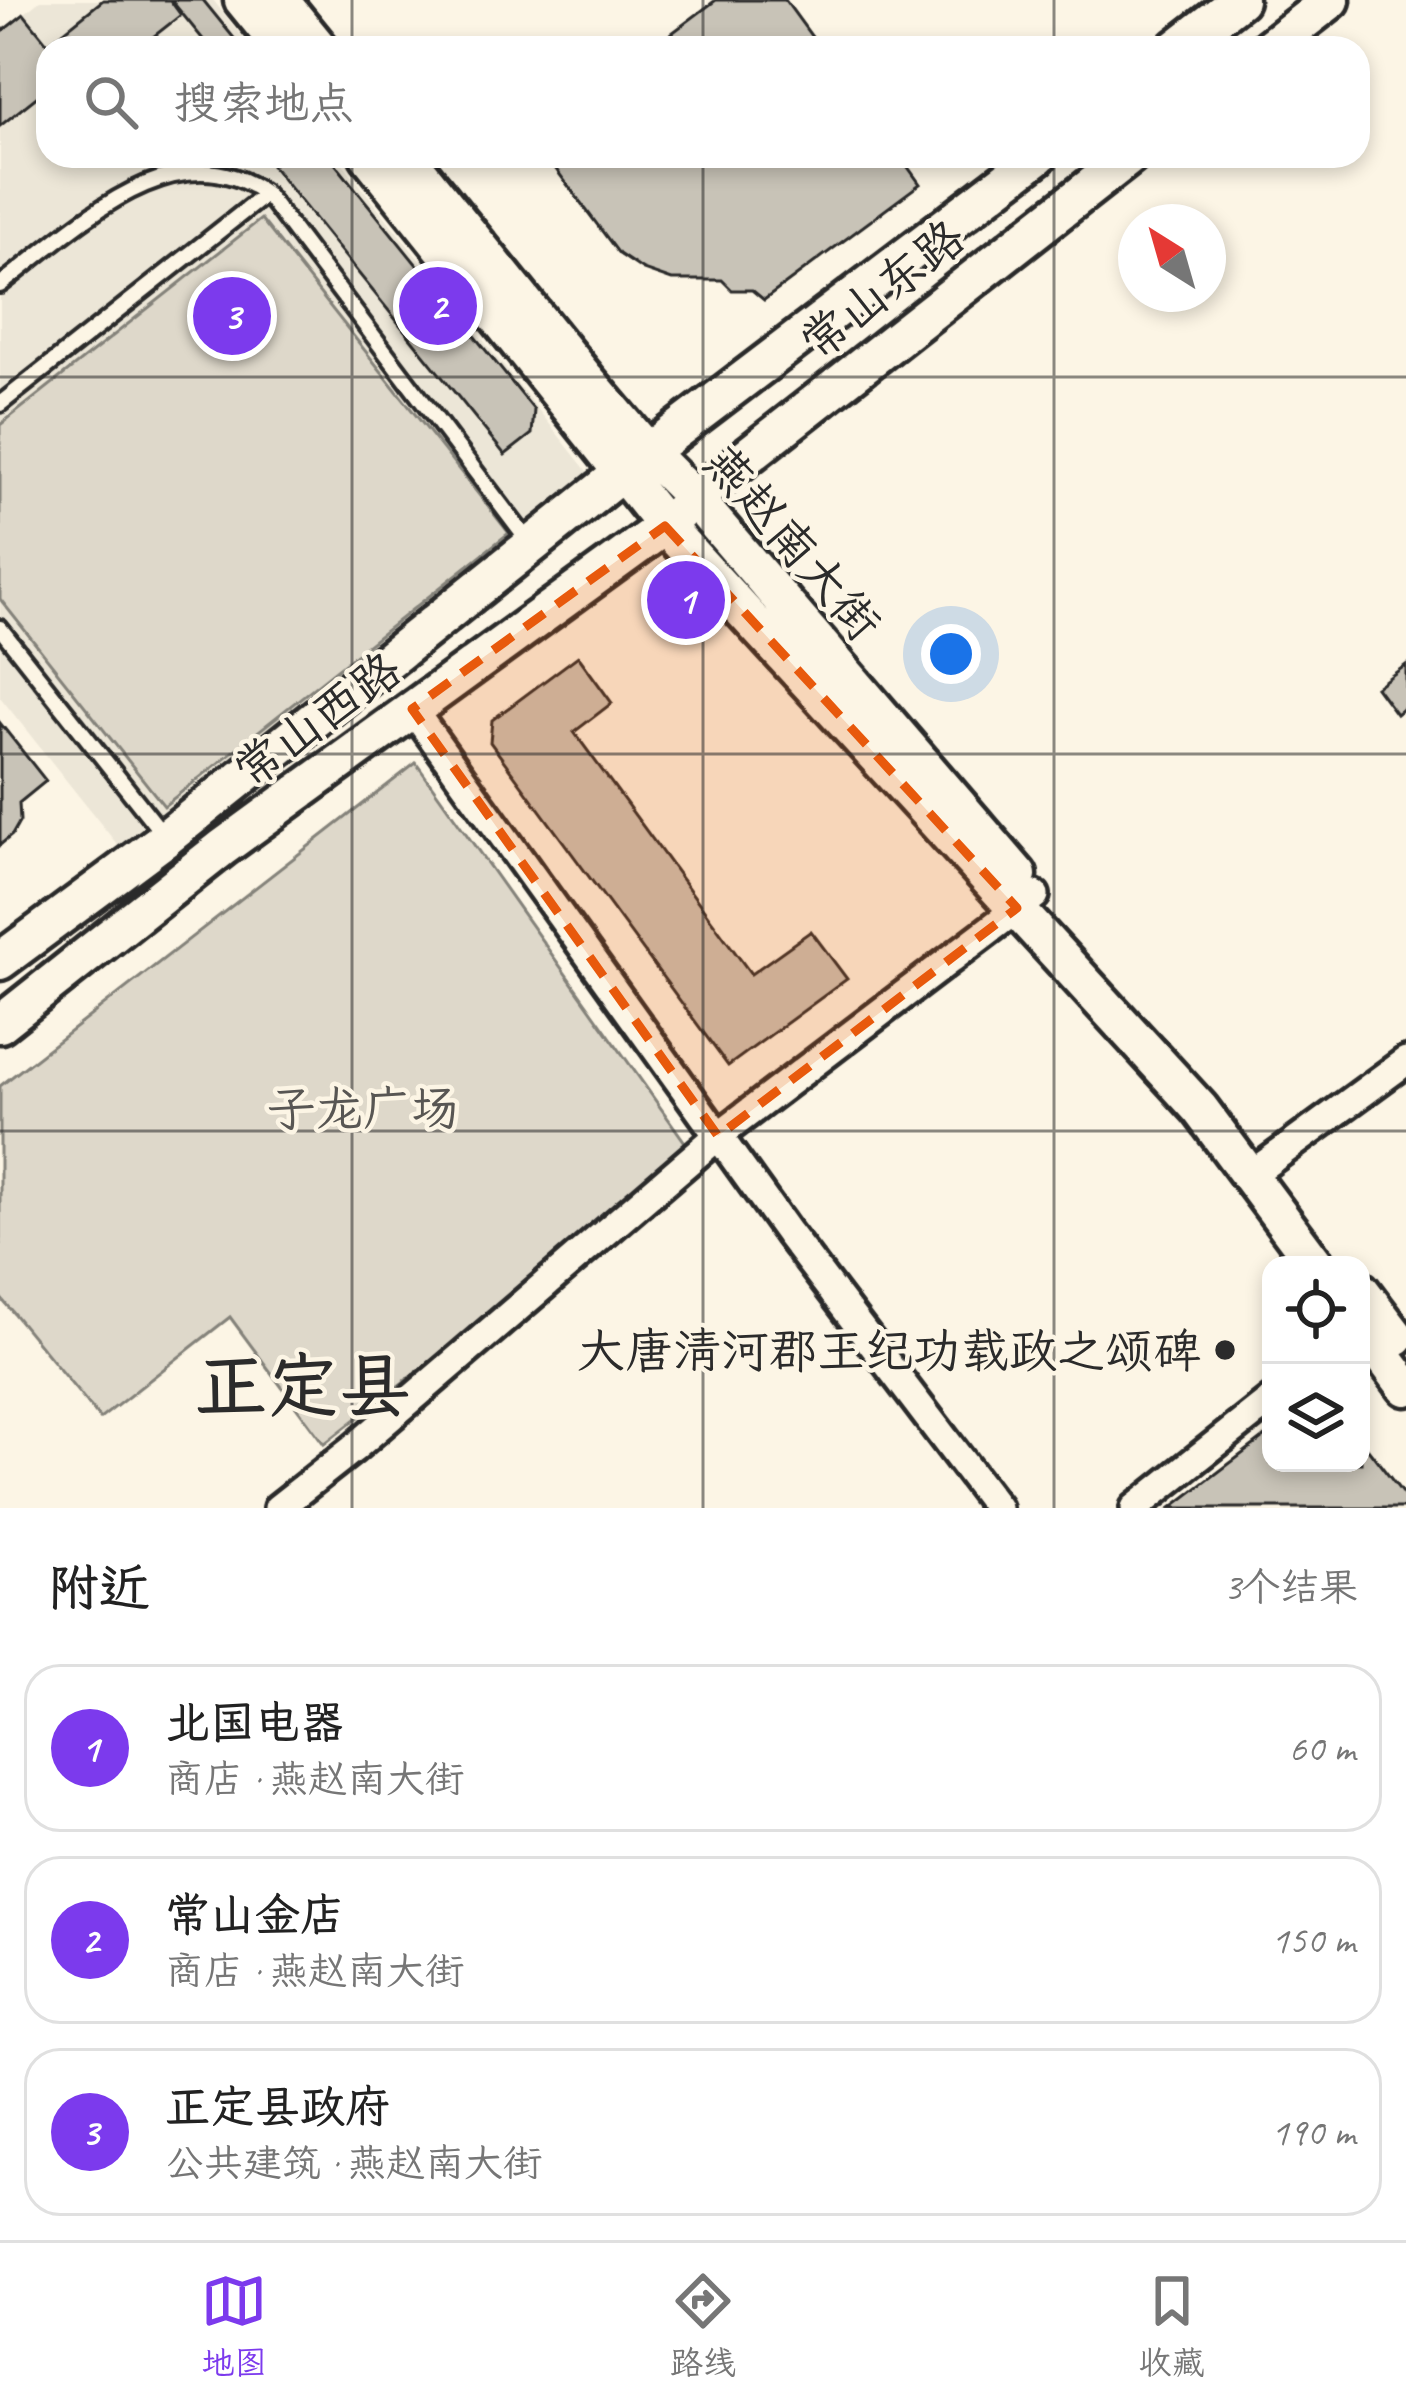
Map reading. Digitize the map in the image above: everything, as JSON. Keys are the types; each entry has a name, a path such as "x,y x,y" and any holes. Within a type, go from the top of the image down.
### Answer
{"main road":[{"path":"243,0 272,36"},
{"path":"280,0 309,36"},
{"path":"1193,36 1239,0"},
{"path":"1284,36 1330,0"},
{"path":"379,168 636,462 665,526 1026,902 1200,1109 1309,1256"},
{"name":"燕赵南大街","path":"415,168 636,462 694,497 1026,902 1210,1095 1334,1256"},
{"name":"常山东路","path":"636,462 1022,168"},
{"name":"常山东路","path":"694,497 1115,168"},
{"name":"常山西路","path":"0,961 166,838 636,462"},
{"name":"常山西路","path":"0,1024 222,848 665,526 694,497"},
{"path":"1370,1322 1406,1350"},
{"path":"1370,1326 1406,1387"}],"street":[{"path":"412,710 718,1136 997,1508"},
{"path":"278,1508 718,1136 1026,902"},
{"path":"1264,1165 1406,1061"},
{"path":"1135,1508 1262,1407"}],"lane":[{"path":"0,285 106,205 165,175 210,169 246,178 266,194 532,545"},
{"path":"0,404 266,194"},
{"path":"0,628 166,838"}],"highlighted area":[{"path":"665,526 1017,908 718,1136 412,709"}],"shaded area":[{"path":"41,0 213,0 242,36 36,36 36,168 347,168 590,475 120,848 0,697 0,33"}],"green space":[{"path":"261,219 509,533 164,806 0,599 0,425"},
{"name":"子龙广场","path":"416,763 694,1155 324,1444 230,1317 100,1419 0,1297 0,1086"}],"building":[{"path":"103,0 170,0 181,15 154,36 58,36"},
{"path":"171,0 203,0 232,36 200,36"},
{"path":"716,0 785,0 811,36 668,36"},
{"path":"24,14 42,36 36,36 36,98 0,126 0,33"},
{"path":"274,168 339,168 534,410 532,434 505,455"},
{"path":"555,168 909,168 920,184 764,300 752,290 732,290 722,280 672,280 643,270 619,254"},
{"path":"578,656 612,703 574,732 751,974 811,931 847,979 728,1066 490,742 492,720"},
{"path":"1406,665 1406,706 1396,714 1376,687"},
{"path":"0,723 46,781 19,803 20,821 0,845"},
{"path":"1262,1439 1262,1472 1370,1472 1370,1452 1406,1498 1406,1508 1171,1508"}],"place":[{"name":"常山金店","path":"438,306"},
{"name":"正定县政府","path":"232,316"},
{"name":"北国电器","path":"686,600"},
{"name":"大唐清河郡王纪功载政之颂碑","path":"1225,1350"}],"district":[{"name":"正定县","path":"303,1385"}]}
